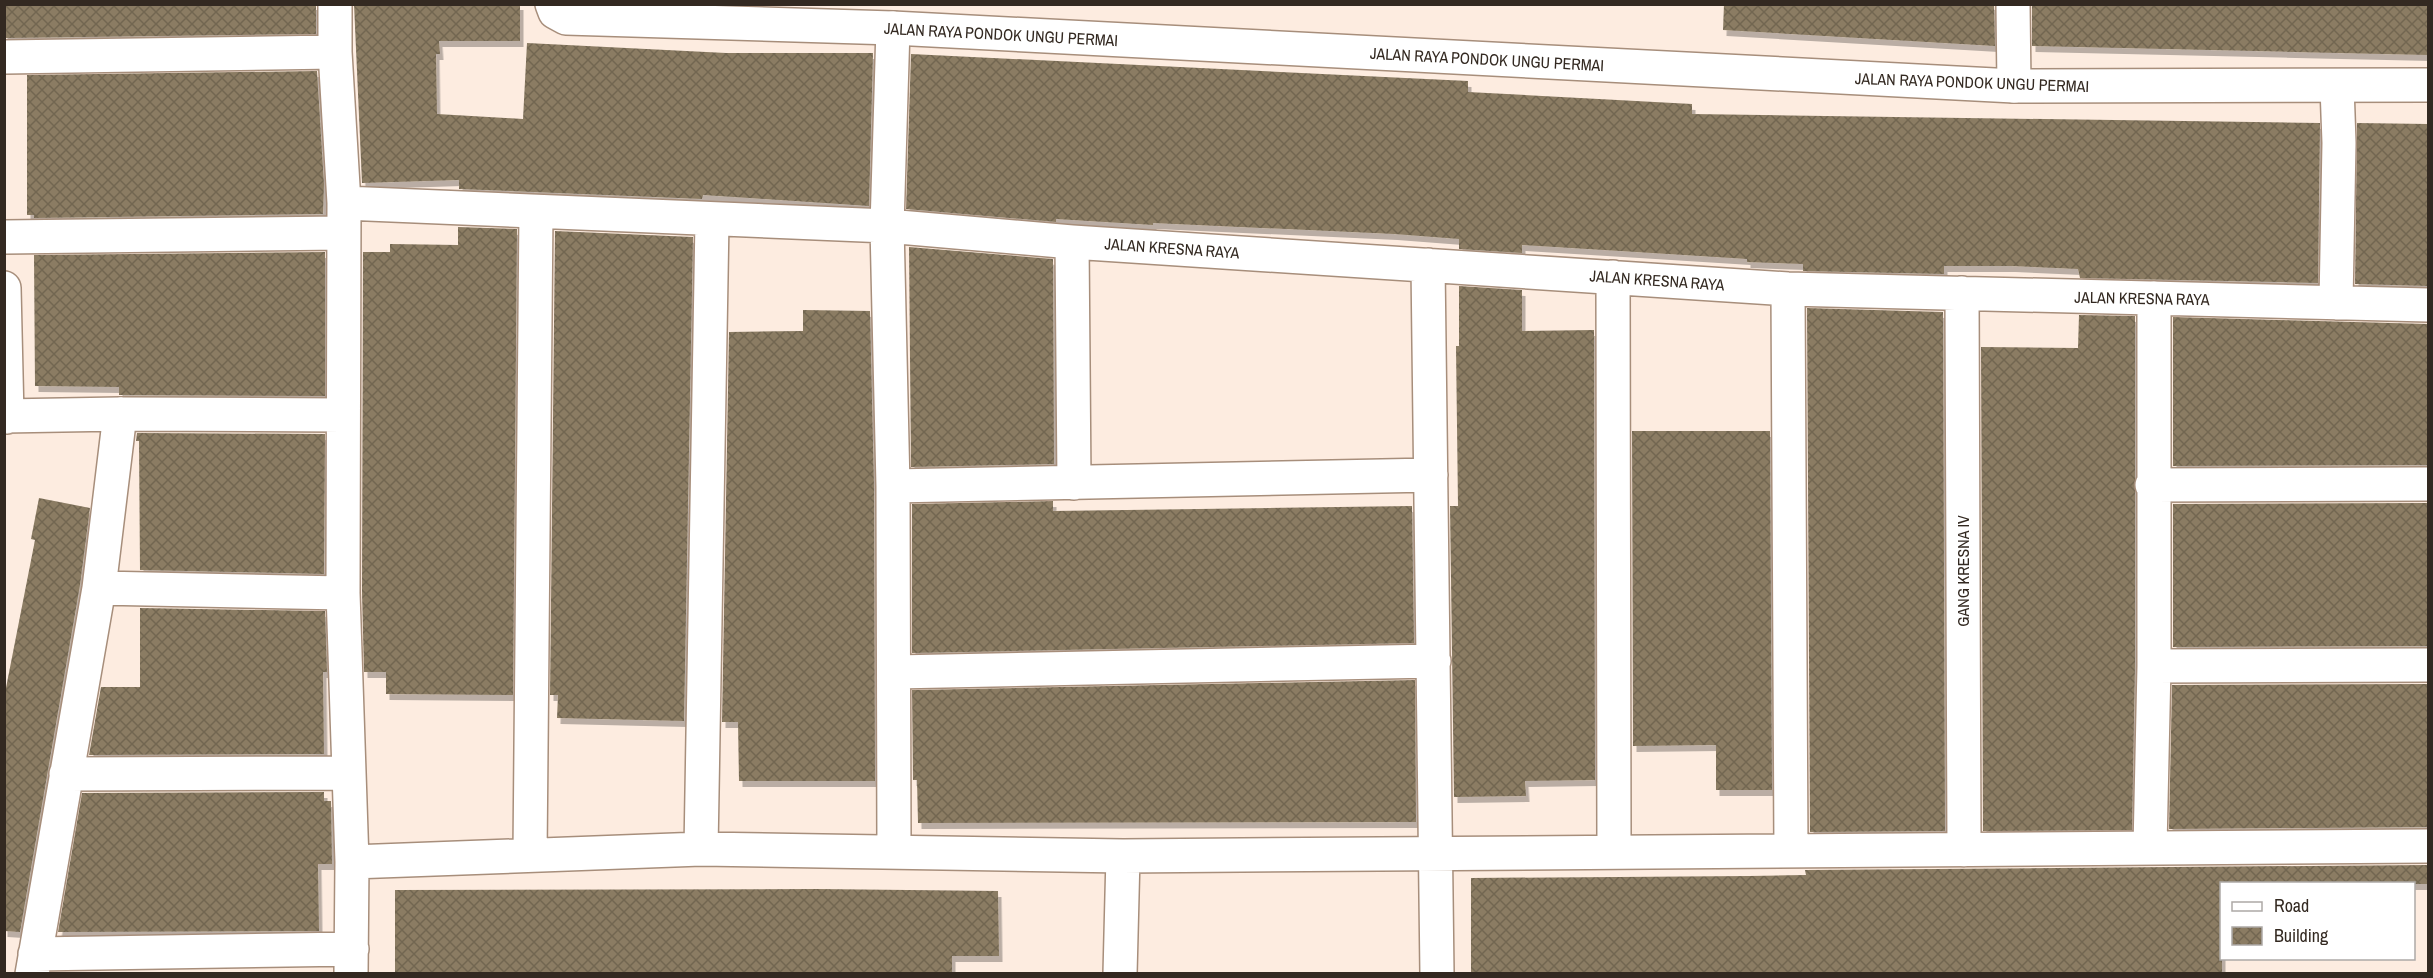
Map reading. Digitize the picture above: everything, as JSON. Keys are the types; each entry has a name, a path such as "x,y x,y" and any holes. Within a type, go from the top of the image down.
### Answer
{"street":[{"path":"120,414 99,588 33,964 352,961 352,862 343,593 343,218 334,52 335,4"},
{"name":"JALAN RAYA PONDOK UNGU PERMAI","path":"552,4 555,12 566,18 893,28 2014,86 2428,85"},
{"path":"2013,4 2014,86"},
{"path":"893,28 886,226 893,486 894,851"},
{"path":"4,57 334,52"},
{"path":"2336,303 2339,143 2337,86"},
{"path":"530,855 536,212"},
{"name":"JALAN KRESNA RAYA","path":"4,237 343,218 536,212 886,226 1072,242 1788,289 2428,305"},
{"path":"701,849 712,220"},
{"path":"1072,242 1074,483"},
{"path":"1428,265 1437,974"},
{"path":"1613,277 1614,852"},
{"path":"4,288 6,417 120,414 342,415"},
{"path":"1788,289 1791,851"},
{"name":"GANG KRESNA IV","path":"1962,293 1964,849"},
{"path":"2150,848 2154,666 2152,484 2154,298"},
{"path":"893,486 1431,475"},
{"path":"2152,484 2428,484"},
{"path":"99,588 343,593"},
{"path":"895,672 1434,661"},
{"path":"2154,666 2428,665"},
{"path":"66,774 349,773"},
{"path":"352,862 701,849 1123,856 2428,846"},
{"path":"1120,974 1123,856"}],"building":[{"path":"4,4 316,4 316,34 4,38"},
{"path":"354,4 520,4 520,41 439,41 440,54 436,54 437,114 523,119 527,43 726,53 873,53 869,206 703,195 702,199 459,189 459,180 362,183"},
{"path":"1724,4 1994,4 1995,46 1723,30"},
{"path":"2032,4 2428,4 2428,55 2032,46"},
{"path":"911,54 1468,81 1468,92 1692,104 1692,114 2320,123 2318,283 2080,278 2078,269 2012,266 1944,266 1944,274 1803,271 1803,264 1747,262 1747,259 1522,245 1522,253 1459,249 1459,239 1394,234 1056,219 1056,222 906,209"},
{"path":"317,71 324,184 323,214 34,218 34,215 27,215 27,75"},
{"path":"2357,123 2428,124 2428,286 2355,284"},
{"path":"458,227 517,229 513,695 386,694 386,672 364,672 362,593 363,252 390,252 390,244 458,245"},
{"path":"555,231 693,237 684,721 557,718 558,695 550,695"},
{"path":"909,247 1053,259 1054,464 911,467"},
{"path":"325,252 325,396 119,395 119,387 35,386 34,255"},
{"path":"1459,286 1522,290 1522,331 1594,330 1595,780 1525,781 1526,796 1454,797 1450,506 1458,506 1456,346 1459,346"},
{"path":"1807,308 1943,312 1945,831 1810,832"},
{"path":"803,310 870,311 874,486 875,781 739,781 738,722 722,722 729,332 803,331"},
{"path":"2079,315 2135,316 2135,666 2132,830 1983,831 1981,347 2078,348"},
{"path":"2173,317 2428,324 2428,465 2173,466"},
{"path":"1632,431 1770,431 1772,790 1716,790 1716,745 1633,746"},
{"path":"137,433 325,434 324,574 140,570 139,441 136,441"},
{"path":"39,498 90,508 80,585 20,932 4,931 4,698 35,540 31,539"},
{"path":"1053,501 1053,511 1412,506 1414,643 912,653 912,504"},
{"path":"2428,503 2428,646 2173,647 2173,504"},
{"path":"140,608 325,611 327,672 323,672 324,754 89,755 101,687 140,687"},
{"path":"1415,680 1416,822 918,823 917,780 913,780 912,690"},
{"path":"2428,684 2428,827 2169,829 2172,685"},
{"path":"324,792 324,801 331,801 332,864 318,864 319,931 58,932 82,793"},
{"path":"2428,865 2428,884 2415,884 2415,882 2220,882 2222,974 1471,974 1471,878 1806,875 1805,870"},
{"path":"395,890 998,891 999,956 952,956 952,974 395,974"}]}
